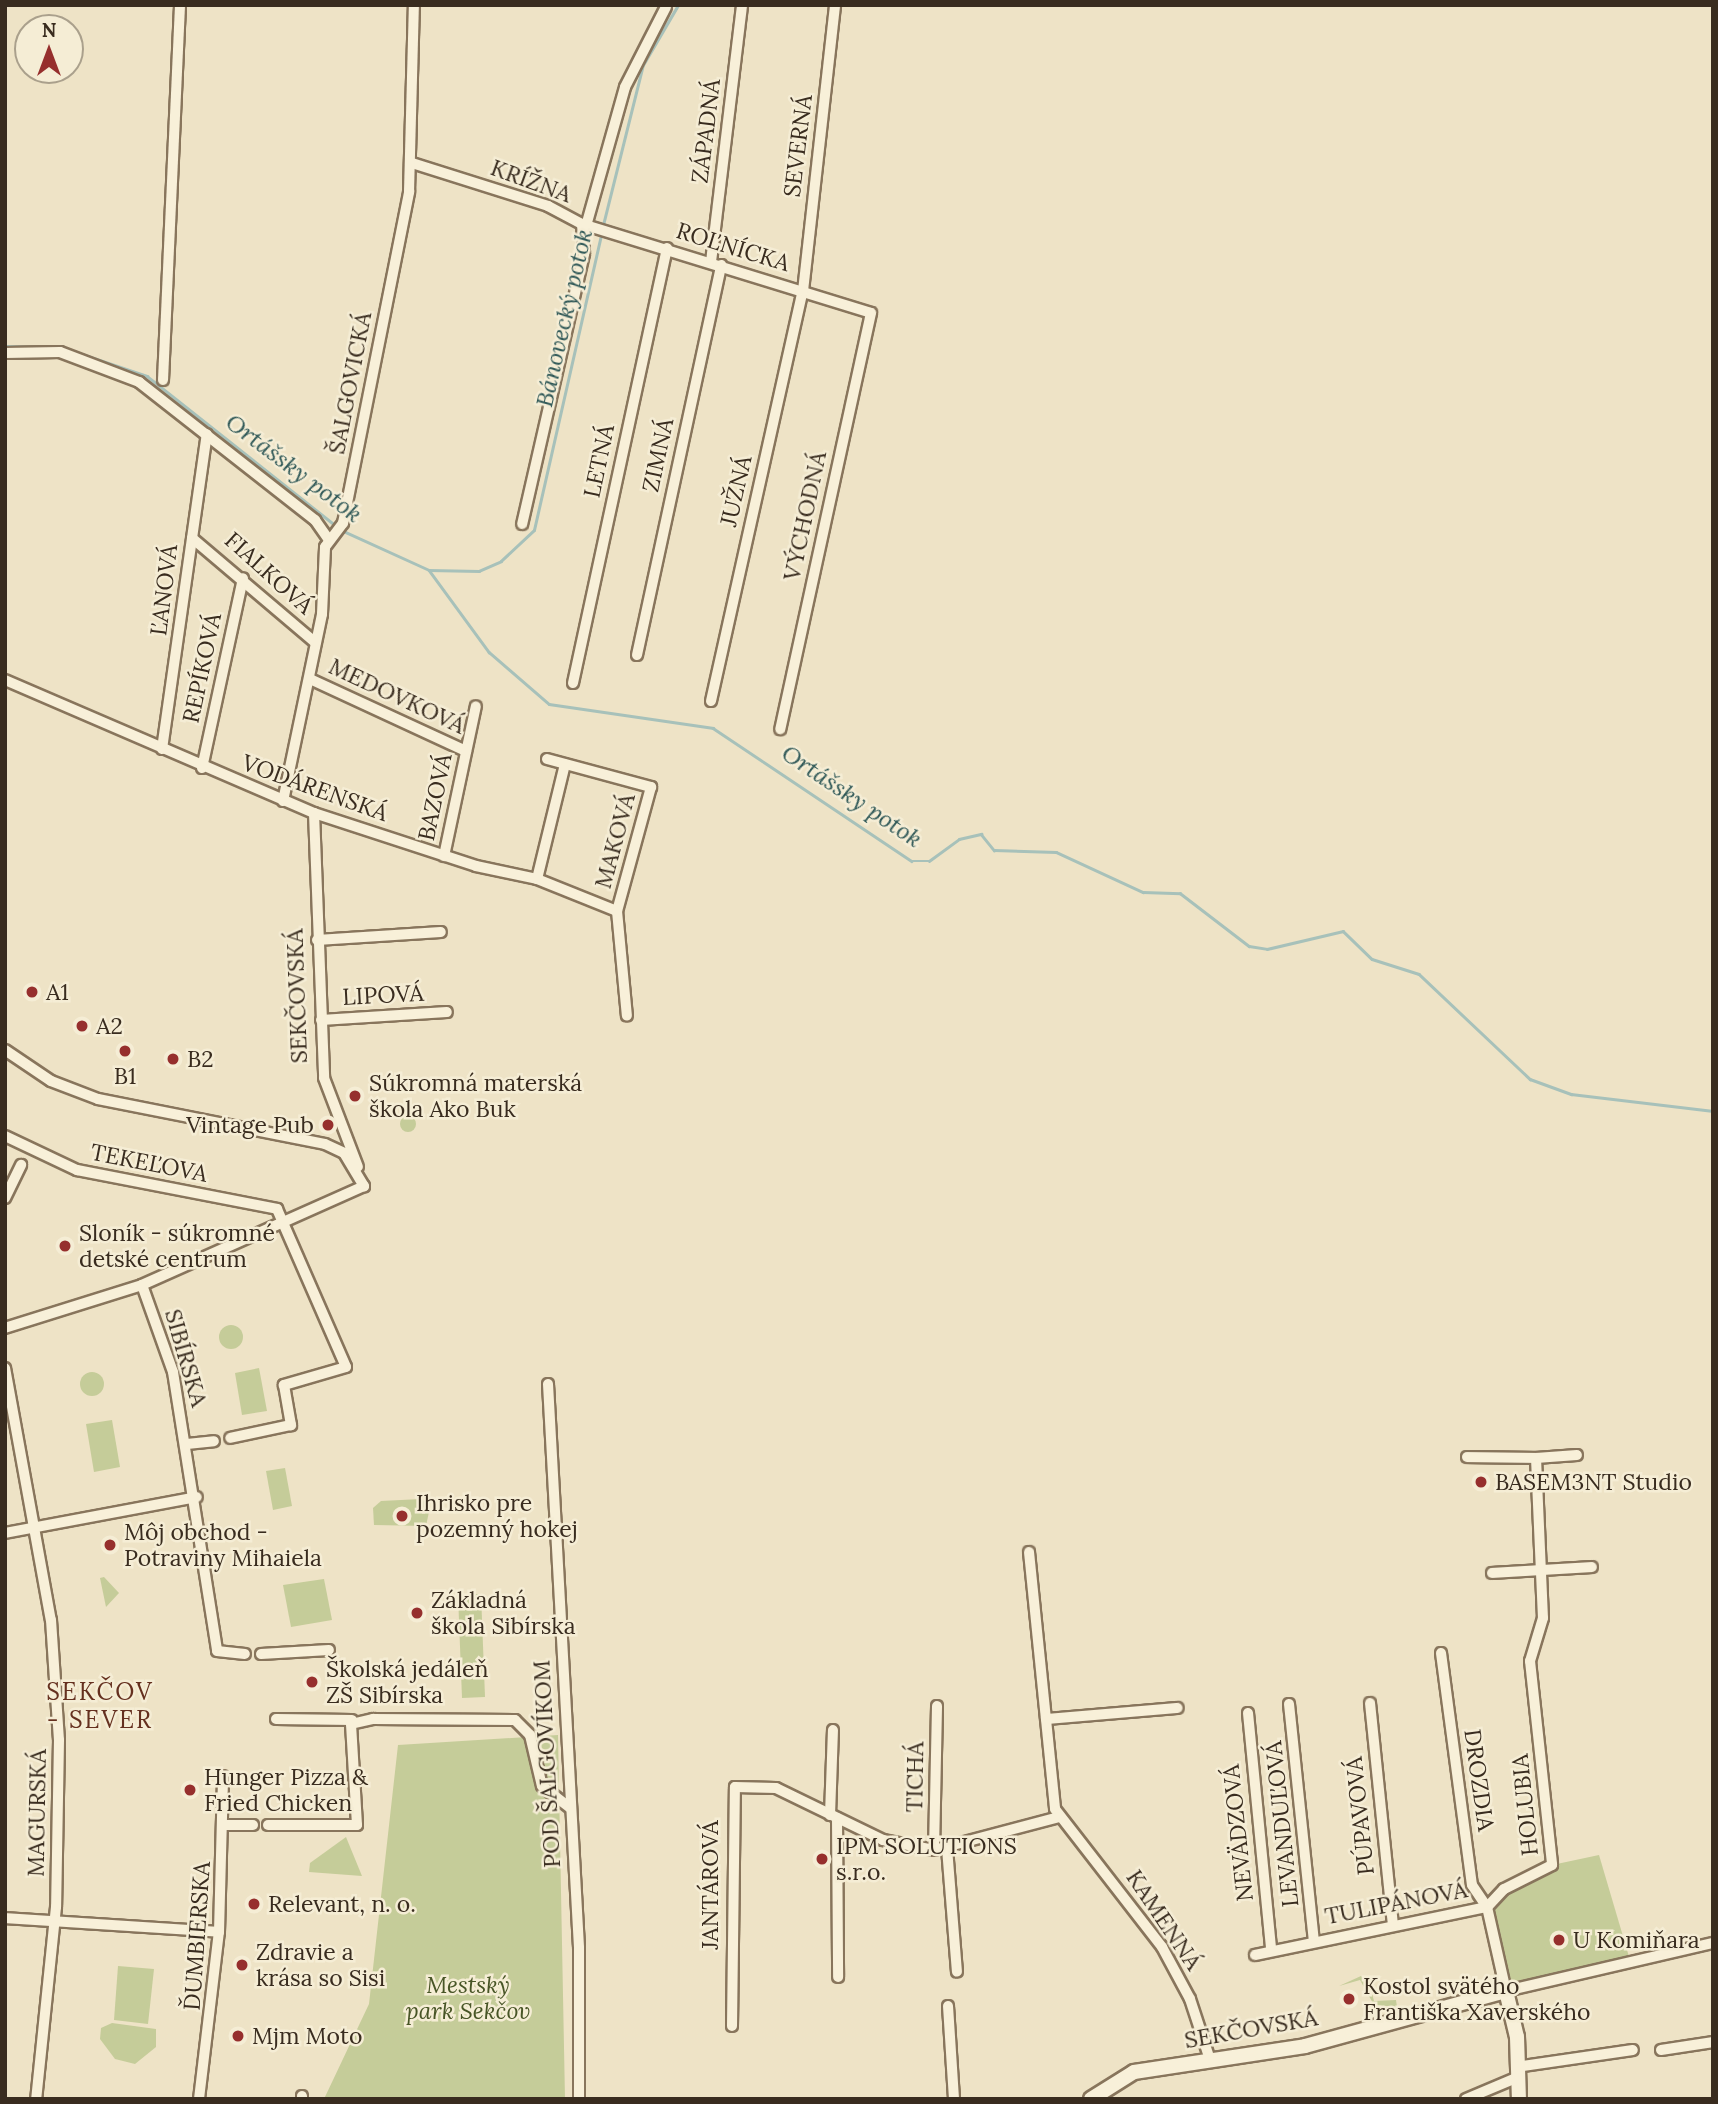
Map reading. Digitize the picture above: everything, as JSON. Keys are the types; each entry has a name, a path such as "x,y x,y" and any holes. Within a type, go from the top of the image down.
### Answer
{"street":[{"path":"163,380 180,5"},
{"name":"ŠALGOVICKÁ","path":"283,801 310,679 333,537 343,523 412,163 408,109 414,5"},
{"name":"ZÁPADNÁ","path":"716,263 743,5"},
{"name":"SEVERNÁ","path":"803,291 835,5"},
{"path":"587,226 625,87 666,6"},
{"name":"KRÍŽNA","path":"412,163 548,206 587,226 584,254 522,524"},
{"name":"ROĽNÍCKA","path":"587,226 716,263 871,313"},
{"name":"LETNÁ","path":"573,683 667,248"},
{"name":"ZIMNÁ","path":"637,655 716,263"},
{"name":"JUŽNÁ","path":"711,701 803,291"},
{"name":"VÝCHODNÁ","path":"780,729 871,313"},
{"path":"5,353 60,352 113,369 154,391 333,537"},
{"name":"ĽANOVÁ","path":"162,749 207,434"},
{"name":"FIALKOVÁ","path":"192,538 243,578 316,643"},
{"name":"REPÍKOVÁ","path":"202,768 243,578"},
{"name":"MEDOVKOVÁ","path":"310,679 466,751"},
{"name":"VODÁRENSKÁ","path":"5,680 202,768 314,813 444,856 537,878 617,911"},
{"name":"BAZOVÁ","path":"444,856 476,706"},
{"name":"MAKOVÁ","path":"547,759 652,787 617,911"},
{"path":"537,878 565,764"},
{"name":"SEKČOVSKÁ","path":"314,813 324,1078 364,1186"},
{"path":"617,911 627,1016"},
{"path":"317,940 441,932"},
{"name":"LIPOVÁ","path":"321,1020 447,1012"},
{"path":"5,1050 51,1081 98,1099 325,1144 358,1170"},
{"name":"TEKEĽOVA","path":"5,1136 77,1170 267,1204 284,1223"},
{"path":"5,1198 21,1165"},
{"name":"SIBÍRSKA","path":"5,1328 142,1284 364,1186"},
{"path":"230,1438 291,1425 284,1385 344,1371 347,1363 284,1223"},
{"name":"SIBÍRSKA","path":"142,1284 173,1372 197,1497 217,1651 245,1654"},
{"name":"MAGURSKÁ","path":"5,1368 37,1528 59,1740 55,1921 36,2099"},
{"name":"POD ŠALGOVÍKOM","path":"548,1384 570,1808 579,2099"},
{"path":"187,1444 215,1441"},
{"path":"1467,1457 1536,1458 1577,1455"},
{"path":"1536,1458 1541,1570"},
{"path":"5,1533 197,1497"},
{"path":"834,1816 883,1840 934,1850 1059,1817 1039,1660 1029,1552"},
{"path":"1492,1573 1592,1567"},
{"name":"HOLUBIA","path":"1487,1907 1504,1889 1552,1865 1530,1661 1542,1630 1541,1570"},
{"path":"261,1654 329,1650"},
{"name":"DROZDIA","path":"1441,1653 1439,1679 1472,1885 1487,1907"},
{"name":"PÚPAVOVÁ","path":"1370,1703 1393,1925"},
{"name":"LEVANDUĽOVÁ","path":"1289,1704 1314,1940"},
{"name":"TICHÁ","path":"934,1850 937,1706"},
{"path":"1046,1719 1178,1707"},
{"name":"NEVÄDZOVÁ","path":"1248,1713 1271,1948"},
{"path":"278,1719 515,1720 530,1735 542,1786 570,1808"},
{"path":"268,1825 356,1825 352,1720"},
{"path":"834,1730 838,1977"},
{"name":"ĎUMBIERSKA","path":"198,2099 219,1932 225,1825 223,1776"},
{"name":"JANTÁROVÁ","path":"732,2026 731,1796 746,1783 776,1788 834,1816"},
{"name":"KAMENNÁ","path":"1059,1817 1162,1947 1190,1999 1210,2060"},
{"path":"225,1825 253,1825"},
{"path":"947,1848 957,1972"},
{"path":"1487,1907 1517,2038 1516,2073 1519,2099"},
{"name":"TULIPÁNOVÁ","path":"1255,1955 1271,1948 1487,1907"},
{"path":"5,1918 219,1932"},
{"name":"SEKČOVSKÁ","path":"1091,2099 1134,2072 1305,2046 1506,1991 1713,1943"},
{"path":"948,2006 954,2099"},
{"path":"1661,2050 1713,2042"},
{"path":"1466,2099 1516,2073 1633,2050"}],"green space":[{"path":"408,1116 414,1118 414,1130 408,1132 402,1130 400,1124 402,1118"},
{"path":"231,1325 239,1329 243,1337 239,1345 231,1349 223,1345 219,1337 223,1329"},
{"path":"259,1368 267,1411 242,1415 235,1373"},
{"path":"87,1372 97,1372 104,1379 104,1389 97,1396 87,1396 80,1389 80,1379"},
{"path":"112,1420 120,1467 94,1472 86,1424"},
{"path":"285,1468 292,1506 273,1510 266,1471"},
{"name":"Ihrisko pre pozemný hokej","path":"421,1499 430,1507 426,1526 374,1525 373,1508 381,1501"},
{"path":"104,1577 119,1593 106,1607 100,1578"},
{"path":"324,1579 332,1620 291,1627 283,1585"},
{"path":"481,1594 485,1697 462,1698 458,1595"},
{"name":"Mestský park Sekčov","path":"558,1735 565,2099 324,2099 369,2004 398,1745"},
{"path":"346,1837 362,1876 309,1872 310,1863"},
{"name":"U Komiňara","path":"1599,1855 1630,1960 1506,1991 1487,1907 1504,1889 1552,1865"},
{"path":"118,1966 154,1969 148,2024 114,2020"},
{"path":"1361,1976 1370,1986 1374,2001 1396,2000 1397,2007 1374,2005 1360,1980 1339,1986"},
{"path":"112,2023 156,2029 156,2047 135,2064 115,2059 100,2039 101,2028"}],"waterway":[{"name":"Bánovecký potok","path":"602,229 643,65 678,5"},
{"name":"Bánovecký potok","path":"429,570 479,571 501,561 534,530 601,235"},
{"name":"Ortášsky potok","path":"5,346 57,347"},
{"name":"Ortášsky potok","path":"64,348 147,376 336,526"},
{"name":"Ortášsky potok","path":"341,530 429,570 489,652 549,704 713,728 912,861 929,861 959,839 981,834 994,850 1056,852 1143,892 1180,893 1249,946 1267,949 1343,931 1372,959 1419,974 1530,1079 1571,1094 1713,1111"}],"place":[{"name":"A1","path":"32,992"},
{"name":"A2","path":"82,1026"},
{"name":"B1","path":"125,1051"},
{"name":"B2","path":"173,1059"},
{"name":"Súkromná materská škola Ako Buk","path":"355,1096"},
{"name":"Vintage Pub","path":"328,1125"},
{"name":"Sloník - súkromné detské centrum","path":"65,1246"},
{"name":"BASEM3NT Studio","path":"1481,1482"},
{"name":"Ihrisko pre pozemný hokej","path":"402,1516"},
{"name":"Môj obchod - Potraviny Mihaiela","path":"110,1545"},
{"name":"Základná škola Sibírska","path":"417,1613"},
{"name":"Školská jedáleň ZŠ Sibírska","path":"312,1682"},
{"name":"Hunger Pizza & Fried Chicken","path":"190,1790"},
{"name":"IPM SOLUTIONS s.r.o.","path":"822,1859"},
{"name":"Relevant, n. o.","path":"254,1904"},
{"name":"U Komiňara","path":"1559,1940"},
{"name":"Zdravie a krása so Sisi","path":"242,1965"},
{"name":"Kostol svätého Františka Xaverského","path":"1349,1999"},
{"name":"Mjm Moto","path":"238,2036"}],"district":[{"name":"SEKČOV - SEVER","path":"100,1706"}]}
